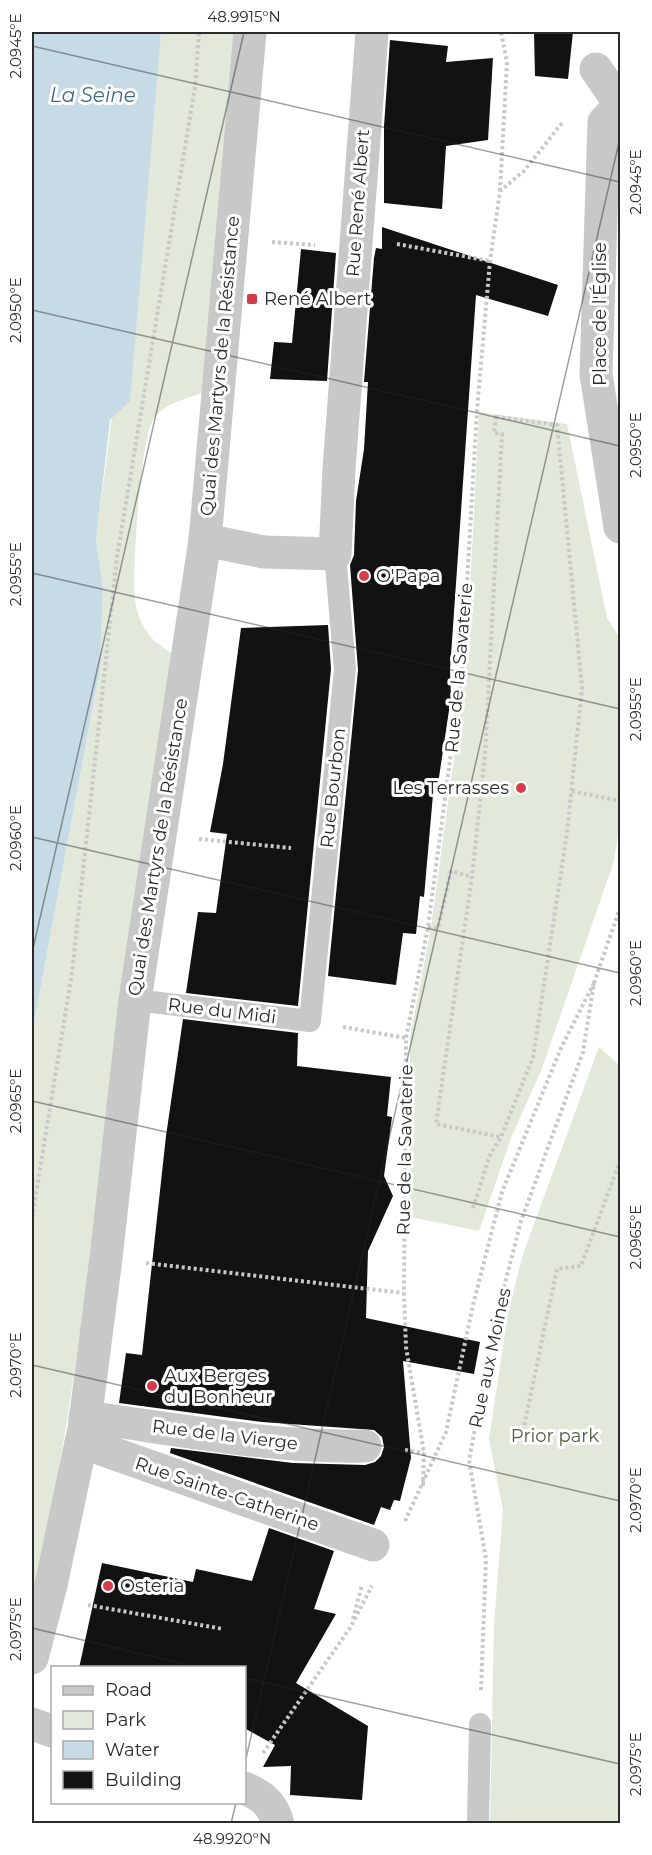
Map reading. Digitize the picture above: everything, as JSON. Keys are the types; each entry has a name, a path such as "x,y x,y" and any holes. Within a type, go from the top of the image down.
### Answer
{"street":[{"name":"Quai des Martyrs de la Résistance","path":"32,1658 48,1598 83,1430 106,1258 135,1000 205,540 250,32"},
{"name":"Rue René Albert","path":"335,554 372,32"},
{"path":"596,69 621,105"},
{"name":"Place de l'Église","path":"621,105 604,122 596,374 621,527"},
{"path":"205,540 264,552 335,554"},
{"name":"Rue de la Vierge","path":"83,1430 320,1447 365,1446"},
{"name":"Rue Sainte-Catherine","path":"83,1430 373,1545"},
{"path":"32,1724 51,1731"},
{"path":"251,1774 258,1794 270,1805 278,1824"}],"lane":[{"name":"Rue Bourbon","path":"310,1021 345,669 335,554"},
{"name":"Rue du Midi","path":"135,1000 310,1021"},
{"path":"478,1824 480,1724"}],"path":[{"path":"32,1218 72,973 117,557 195,87 199,32"},
{"name":"Rue de la Savaterie","path":"423,1486 424,1453 406,1347 404,1293 406,1038 428,927 462,670 477,410 490,261 500,190 507,62 501,32"},
{"path":"500,190 524,171 575,107 596,69"},
{"path":"231,239 355,247"},
{"path":"394,244 490,261"},
{"path":"473,1208 490,1155 501,1137 533,1057 572,791 582,688 557,425 496,417 494,433 502,434 485,754 472,877 436,1124 501,1137"},
{"path":"572,791 621,801"},
{"path":"160,835 326,851"},
{"path":"428,927 438,928 451,871 472,877"},
{"name":"Rue aux Moines","path":"480,1724 486,1559 469,1460 496,1318 521,1221 584,1052 594,983 621,908"},
{"path":"402,1527 423,1486 446,1432 473,1305 502,1192 561,1048 594,983"},
{"path":"310,1021 406,1038"},
{"path":"523,1431 557,1269 580,1266 621,1161"},
{"path":"106,1258 404,1293"},
{"path":"251,1774 350,1628 376,1577"},
{"path":"48,1598 223,1629"}],"green space":[{"path":"161,32 239,32 205,392 167,406 155,417 147,437 143,459 135,548 134,576 137,611 144,627 153,639 179,657 70,1401 54,1500 32,1598 32,1034 100,668 103,588 96,541"},
{"path":"479,412 567,424 607,618 620,638 620,821 614,861 541,1071 511,1138 479,1231 410,1217 410,1038 431,927 466,670"},
{"name":"Prior park","path":"599,1047 620,1066 620,1823 490,1823 494,1624 503,1510 489,1439 508,1313 523,1254"}],"water":[{"name":"La Seine","path":"32,32 161,32 130,401 110,420 96,541 103,588 100,668 32,1034"}],"building":[{"path":"534,32 573,32 568,79 535,76"},
{"path":"390,40 448,46 446,62 493,58 488,140 446,146 442,209 384,203 384,126"},
{"path":"382,227 558,285 548,316 476,295 450,670 451,697 438,784 434,783 424,897 420,896 416,934 403,933 396,985 328,976 358,670 350,565 354,555 356,501 364,449 368,382 364,382 374,258 376,248 382,249"},
{"path":"301,249 336,253 327,381 270,379 274,342 292,343"},
{"path":"328,625 331,669 298,1006 186,993 198,912 216,913 227,834 210,832 223,764 241,628"},
{"path":"183,1019 298,1033 297,1066 391,1077 387,1116 392,1117 384,1176 393,1196 368,1251 366,1318 480,1342 474,1374 403,1361 411,1458 400,1501 394,1500 390,1510 381,1507 374,1525 170,1453 171,1448 293,1463 365,1465 375,1462 381,1456 384,1447 382,1437 374,1430 262,1422 119,1403 126,1353 142,1355 166,1136"},
{"path":"269,1528 334,1551 314,1609 336,1614 296,1683 368,1726 362,1800 290,1795 291,1766 263,1767 275,1745 246,1729 246,1666 79,1666 102,1563 193,1582 196,1569 252,1581"}],"place":[{"name":"René Albert","path":"252,299"},
{"name":"O'Papa","path":"364,576"},
{"name":"Les Terrasses","path":"521,788"},
{"name":"Aux Berges du Bonheur","path":"152,1386"},
{"name":"Osteria","path":"108,1586"}]}
